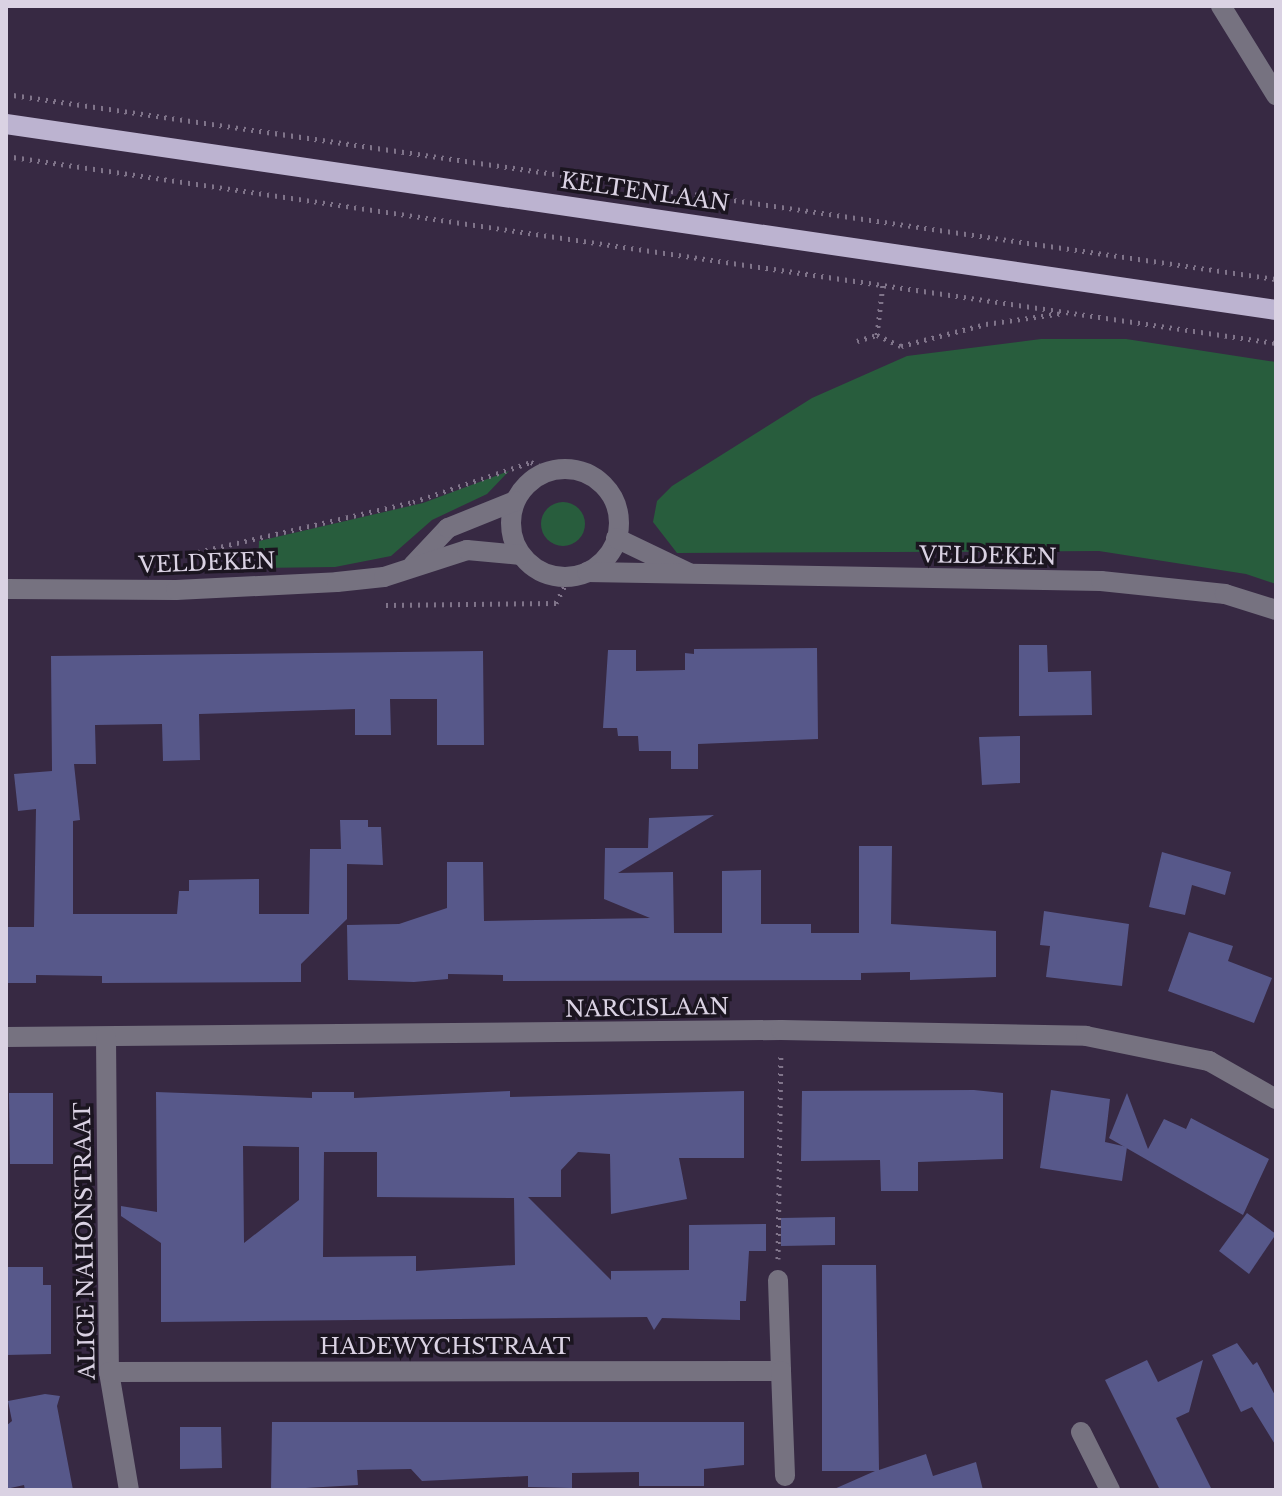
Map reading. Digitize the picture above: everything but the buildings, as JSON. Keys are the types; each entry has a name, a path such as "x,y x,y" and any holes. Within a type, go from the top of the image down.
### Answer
{"main road":[{"name":"KELTENLAAN","path":"6,124 1276,310"}],"street":[{"path":"1221,6 1276,95"},
{"path":"521,555 511,533 515,501 527,484 550,471 572,470 601,482 618,513 616,538 602,563 587,572"},
{"path":"409,569 448,528 515,501"},
{"name":"VELDEKEN","path":"616,538 697,577"},
{"name":"VELDEKEN","path":"6,589 176,590 337,582 409,569 467,550 521,555 547,574 587,572 697,577 1101,581 1225,594 1276,610"},
{"name":"NARCISLAAN","path":"6,1037 781,1030 1086,1036 1209,1061 1276,1099"},
{"name":"ALICE NAHONSTRAAT","path":"106,1037 109,1372 129,1490"},
{"path":"778,1280 785,1476"},
{"name":"HADEWYCHSTRAAT","path":"109,1372 781,1371"},
{"path":"1081,1432 1110,1490"}],"path":[{"path":"6,94 1276,279"},
{"path":"6,156 1276,343"},
{"path":"857,341 877,335 901,346 986,324 1072,311"},
{"path":"176,590 198,552 413,502 531,462 550,471"},
{"path":"778,1280 781,1030"}],"green space":[{"path":"1041,339 1126,339 1276,362 1276,584 1246,574 1099,551 677,553 653,522 657,501 672,486 812,398 907,356"},
{"path":"509,471 487,494 432,520 391,556 335,567 258,568 259,541 423,503"},
{"path":"563,502 578,509 585,524 578,539 563,546 548,539 541,524 548,509"}]}
